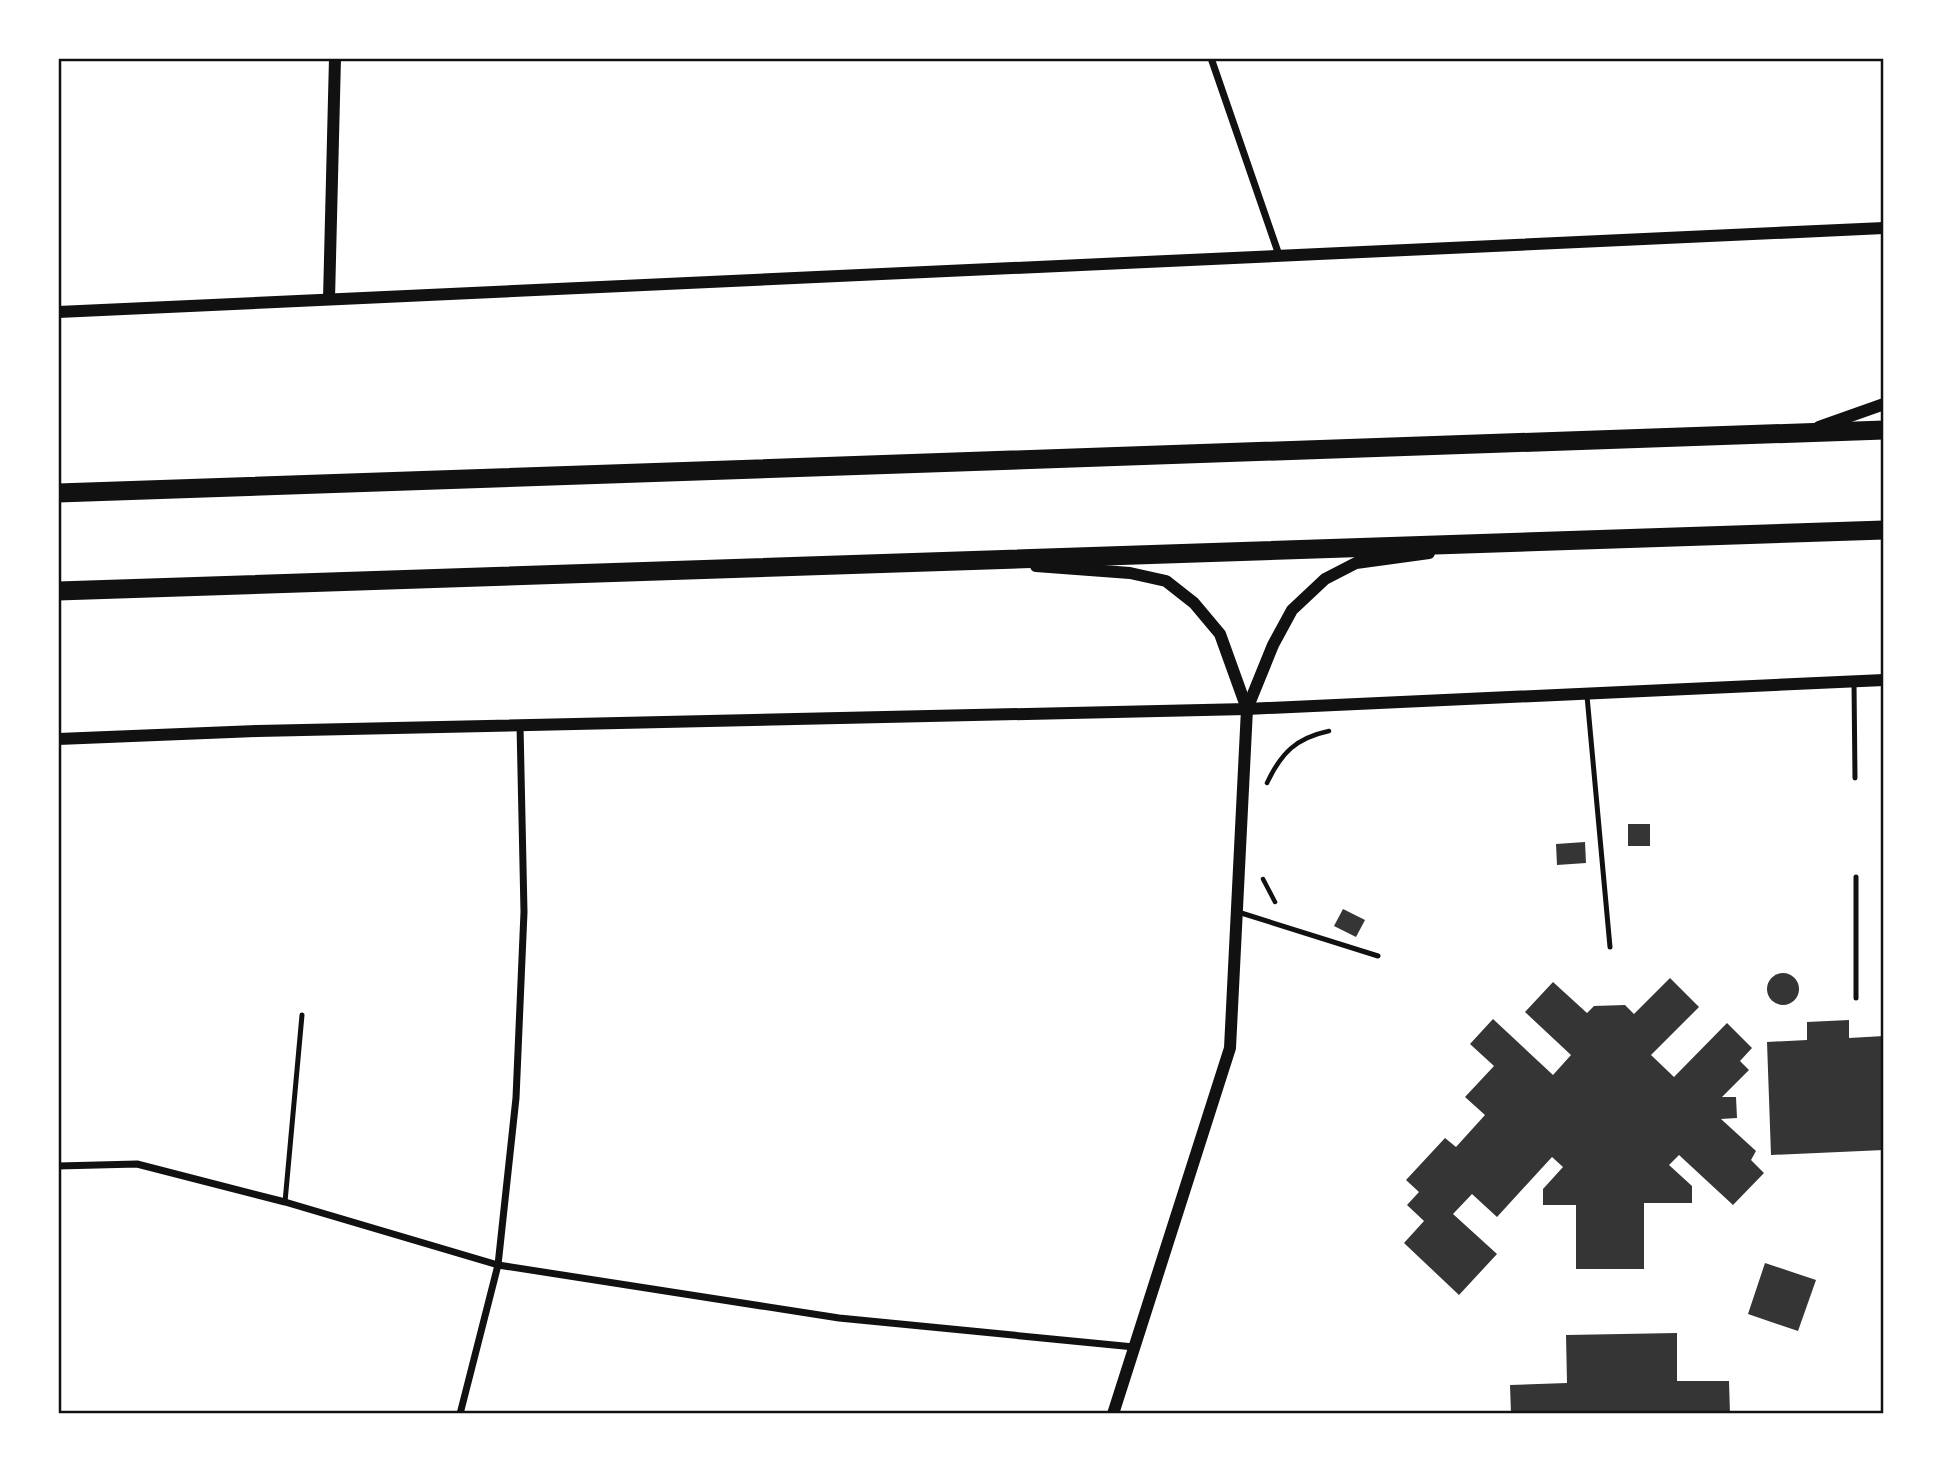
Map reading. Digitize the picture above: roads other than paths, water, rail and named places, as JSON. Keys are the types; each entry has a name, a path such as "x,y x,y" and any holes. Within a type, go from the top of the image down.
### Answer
{"highway":[{"path":"58,493 1884,430"},
{"path":"58,591 1884,530"}],"street":[{"path":"329,299 335,58"},
{"path":"1211,58 1279,256"},
{"path":"58,312 1884,228"},
{"path":"1805,432 1884,404"},
{"path":"1113,1414 1230,1048 1247,709 1273,645 1292,610 1325,579 1356,563 1521,541"},
{"path":"946,560 1130,573 1166,581 1194,603 1220,634 1247,709"},
{"path":"58,739 257,731 1247,709 1884,680"},
{"path":"460,1414 498,1265 516,1098 524,925 520,725"},
{"path":"58,1166 137,1164 285,1202 498,1265 839,1318 1135,1347"}],"lane":[{"path":"1854,682 1855,778"},
{"path":"1587,695 1610,947"},
{"path":"1856,877 1856,998"},
{"path":"1238,912 1378,956"},
{"path":"285,1202 302,1015"}]}
